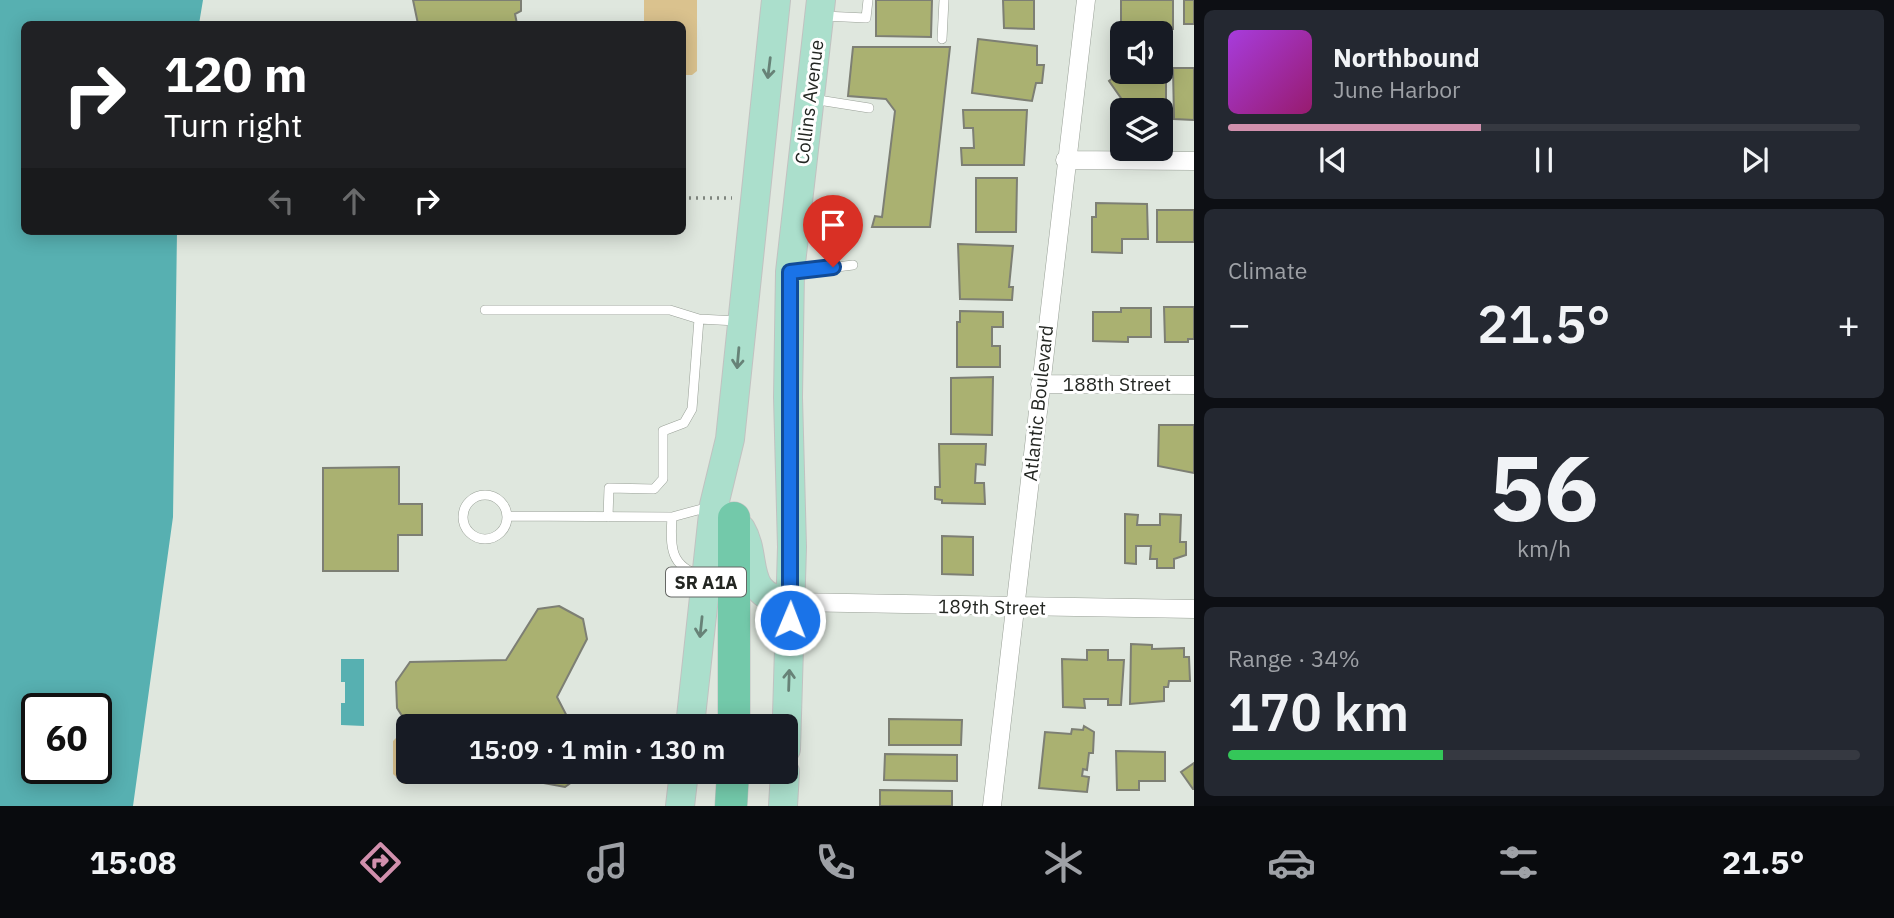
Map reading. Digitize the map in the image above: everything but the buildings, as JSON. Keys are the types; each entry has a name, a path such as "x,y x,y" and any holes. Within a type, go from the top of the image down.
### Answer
{"highway":[{"path":"724,512 733,714"},
{"path":"731,806 732,784"}],"main road":[{"path":"776,0 746,271 724,512 748,541 749,564 757,586 775,599 791,602"},
{"name":"Collins Avenue","path":"787,714 791,602 790,272 820,8"},
{"path":"746,271 790,272"},
{"name":"SR A1A","path":"691,714 707,577 724,512"},
{"path":"680,806 683,784"},
{"path":"783,806 784,784"}],"street":[{"name":"Atlantic Boulevard","path":"992,806 1065,160 1086,0"},
{"path":"1065,160 1194,161"},
{"name":"188th Street","path":"1040,384 1194,385"},
{"name":"189th Street","path":"791,602 1194,609"}],"lane":[{"path":"820,8 866,18 868,0"},
{"path":"942,39 944,0"},
{"path":"810,99 869,108"},
{"path":"790,272 853,265"},
{"path":"485,310 670,310 699,319 741,321"},
{"path":"608,517 609,488 654,489 663,480 663,431 684,423 692,409 699,319"},
{"path":"482,496 501,503 507,516 503,530 498,535 484,539 470,534 463,521 466,507 482,496"},
{"path":"507,516 672,517 724,512"},
{"path":"672,517 671,537 677,563 686,571 707,577"}],"path":[{"path":"686,198 738,198"}],"shaded area":[{"path":"644,0 697,0 697,71 686,75 686,21 644,21"},
{"path":"396,738 396,777 393,774 393,741"}],"water":[{"path":"0,0 203,0 200,21 21,21 21,235 177,235 173,517 133,806 0,806"},
{"path":"341,659 364,659 364,726 341,725 345,682 341,682"}],"route":[{"path":"790,620 790,272 833,267"}]}
